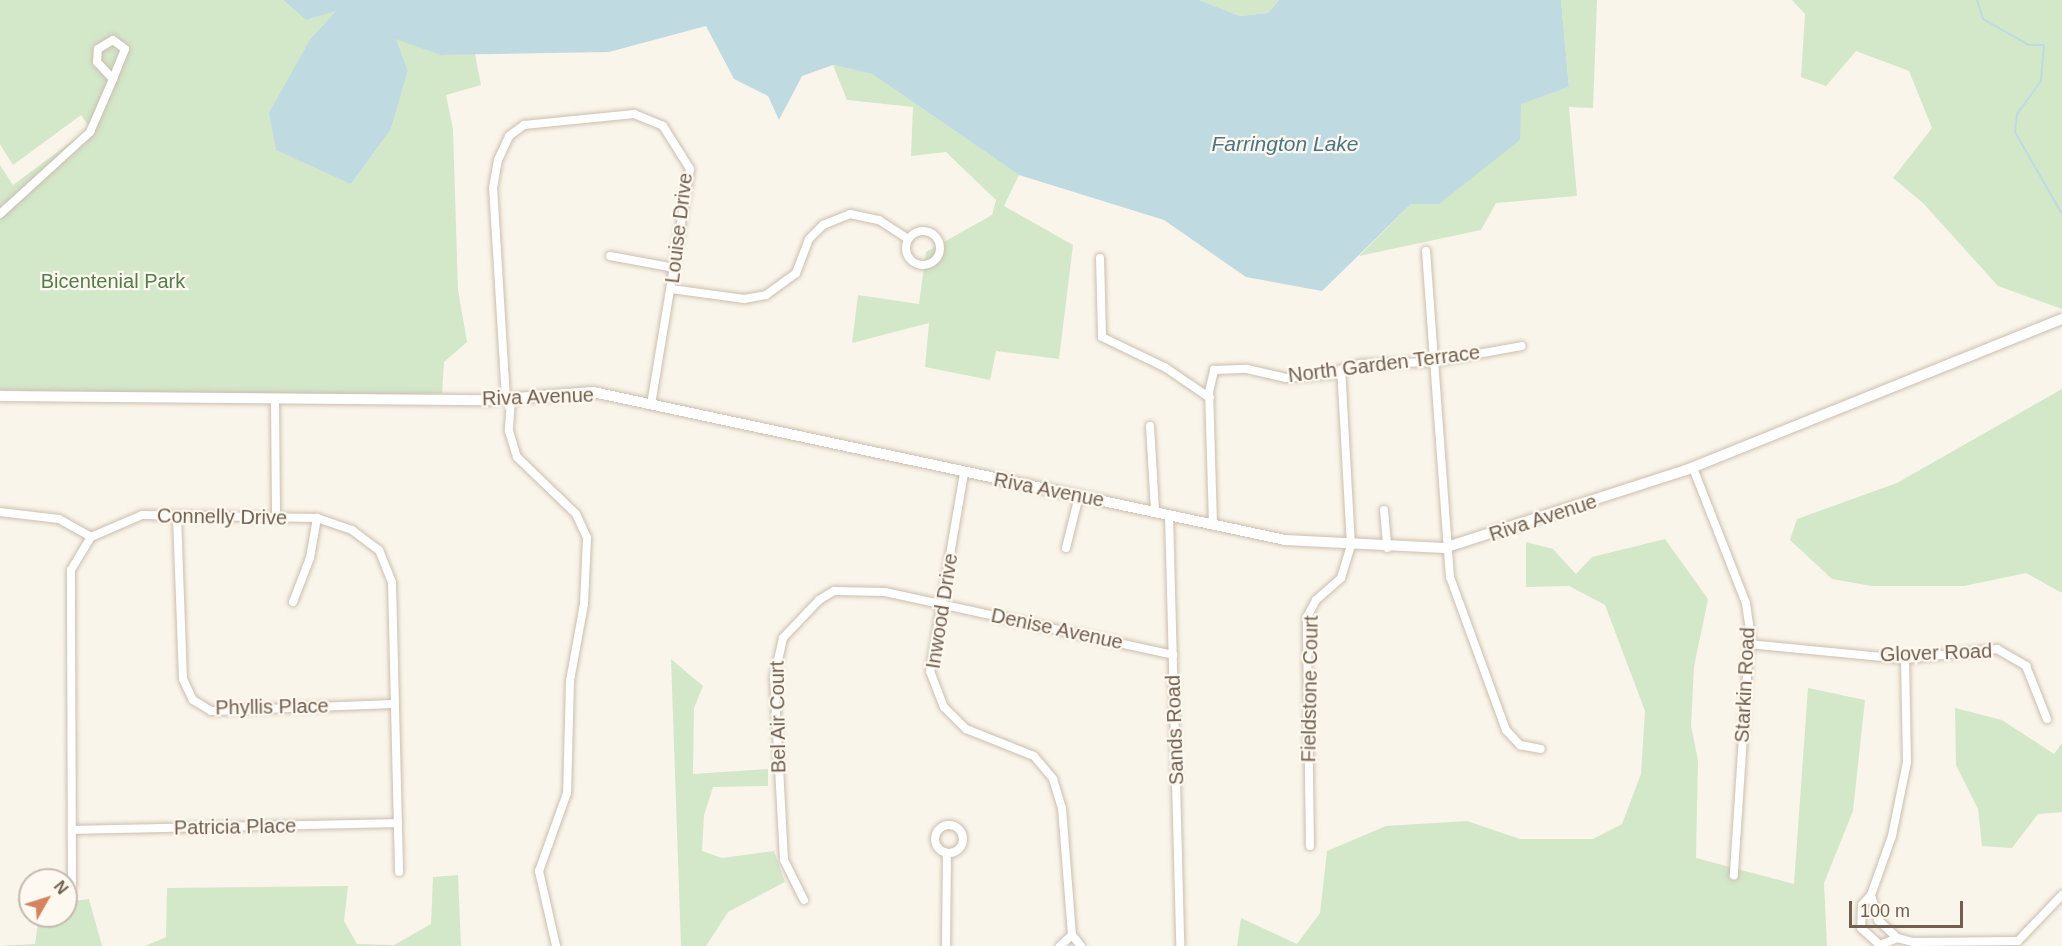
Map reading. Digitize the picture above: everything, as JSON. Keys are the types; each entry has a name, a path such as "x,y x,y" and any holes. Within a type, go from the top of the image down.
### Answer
{"street":[{"path":"0,214 90,132 113,79 125,49 113,40 98,49 97,62 113,79"},
{"name":"Louise Drive","path":"556,946 539,871 567,792 570,681 585,604 587,538 576,514 517,458 509,431 493,188 509,135 524,125 583,117 634,114 663,126 690,169 651,405"},
{"path":"671,289 744,299 765,296 796,273 809,239 823,225 850,214 879,220 908,239"},
{"path":"917,232 933,233 939,242 938,257 929,264 914,262 907,254 908,239 917,232"},
{"path":"1426,251 1444,548 1506,730 1520,745 1540,749"},
{"path":"610,256 675,268"},
{"path":"1100,258 1102,337 1166,368 1212,399 1213,524"},
{"name":"Riva Avenue","path":"0,396 508,399 593,392 964,473 1213,524 1351,546 1444,548 1693,468 2062,319"},
{"name":"North Garden Terrace","path":"1212,399 1212,372 1247,369 1286,378 1341,369 1433,362 1522,345"},
{"path":"1341,369 1351,546"},
{"path":"275,398 276,518"},
{"path":"1150,426 1155,511"},
{"name":"Starkin Road","path":"1693,468 1746,603 1748,645 1734,875"},
{"name":"Inwood Drive","path":"964,473 930,671 944,707 966,729 1034,756 1053,779 1062,808 1072,935"},
{"path":"1066,548 1079,496"},
{"path":"1384,510 1387,548"},
{"path":"0,513 59,519 91,537"},
{"name":"Sands Road","path":"1169,514 1180,946"},
{"name":"Connelly Drive","path":"72,868 71,570 91,537 123,519 177,516 317,519 352,530 380,550 390,567 399,872"},
{"name":"Phyllis Place","path":"177,516 183,679 193,700 211,711 395,704"},
{"path":"293,602 310,558 317,519"},
{"name":"Fieldstone Court","path":"1310,846 1307,617 1316,600 1341,578 1351,546"},
{"name":"Bel Air Court","path":"804,900 784,860 776,651 803,611 834,591 885,592 942,604"},
{"name":"Denise Avenue","path":"942,604 1173,655"},
{"name":"Glover Road","path":"1748,645 1905,659 1980,648 2011,655 2035,681 2047,719"},
{"path":"1905,659 1907,762 1892,836 1870,895 1862,905 1861,928 1880,945 1897,938 2019,941 2062,895"},
{"name":"Patricia Place","path":"72,830 398,824"},
{"path":"946,946 948,853"},
{"path":"1870,895 1878,920 1897,938"},
{"path":"1060,946 1072,935 1081,946"}],"green space":[{"name":"Bicentenial Park","path":"0,0 283,0 306,20 337,10 311,38 351,184 391,129 408,71 395,38 440,55 475,54 481,85 446,95 453,129 458,290 467,342 444,362 442,393 274,400 0,390 0,165 13,185 90,128 81,115 13,165 0,144"},
{"path":"1199,0 1279,0 1268,13 1240,16"},
{"path":"1561,0 1597,0 1593,108 1569,107 1577,196 1496,203 1481,230 1359,256 1411,204 1439,204 1520,104 1569,87"},
{"path":"1792,0 2062,0 2062,309 1998,286 1923,203 1893,178 1932,128 1909,71 1856,51 1826,86 1801,77 1805,14"},
{"path":"833,65 872,74 1019,175 1004,206 1073,245 1059,359 996,351 990,380 925,367 929,323 852,343 858,295 919,304 926,252 992,215 996,200 946,152 911,156 913,107 847,100"},
{"path":"2062,389 2062,593 2026,573 1964,586 1872,586 1832,579 1790,540 1797,519 1897,483"},
{"path":"1665,539 1708,599 1694,667 1691,726 1698,760 1696,858 1794,884 1808,688 1865,700 1853,811 1824,883 1827,946 1237,946 1241,918 1297,944 1320,913 1327,851 1386,826 1467,821 1520,839 1593,839 1622,824 1641,774 1645,711 1605,605 1569,586 1526,587 1526,542 1553,549 1576,574 1592,557"},
{"path":"671,659 703,686 694,708 693,774 768,769 768,786 713,787 704,815 702,851 722,858 774,851 785,882 728,912 706,946 681,946"},
{"path":"1955,708 2002,720 2054,754 2062,743 2062,812 2038,814 2012,848 1982,846 1978,809 1956,765"},
{"path":"458,875 461,946 145,946 166,937 167,888 348,886 344,921 357,944 394,945 431,924 433,877"},
{"path":"89,899 102,946 0,946 35,944 37,928 78,928 78,900"}],"water":[{"name":"Farrington Lake","path":"283,0 1199,0 1240,16 1268,13 1279,0 1561,0 1569,87 1521,104 1520,140 1439,204 1411,204 1322,291 1246,277 1164,220 1019,175 872,74 833,65 802,76 779,120 768,96 734,79 706,26 609,52 440,55 396,39 408,71 391,129 351,184 276,150 269,113 311,38 336,11 306,20"}],"waterway":[{"path":"1977,0 1983,19 2029,45 2044,45 2041,81 2017,114 2015,132 2062,214"}]}
